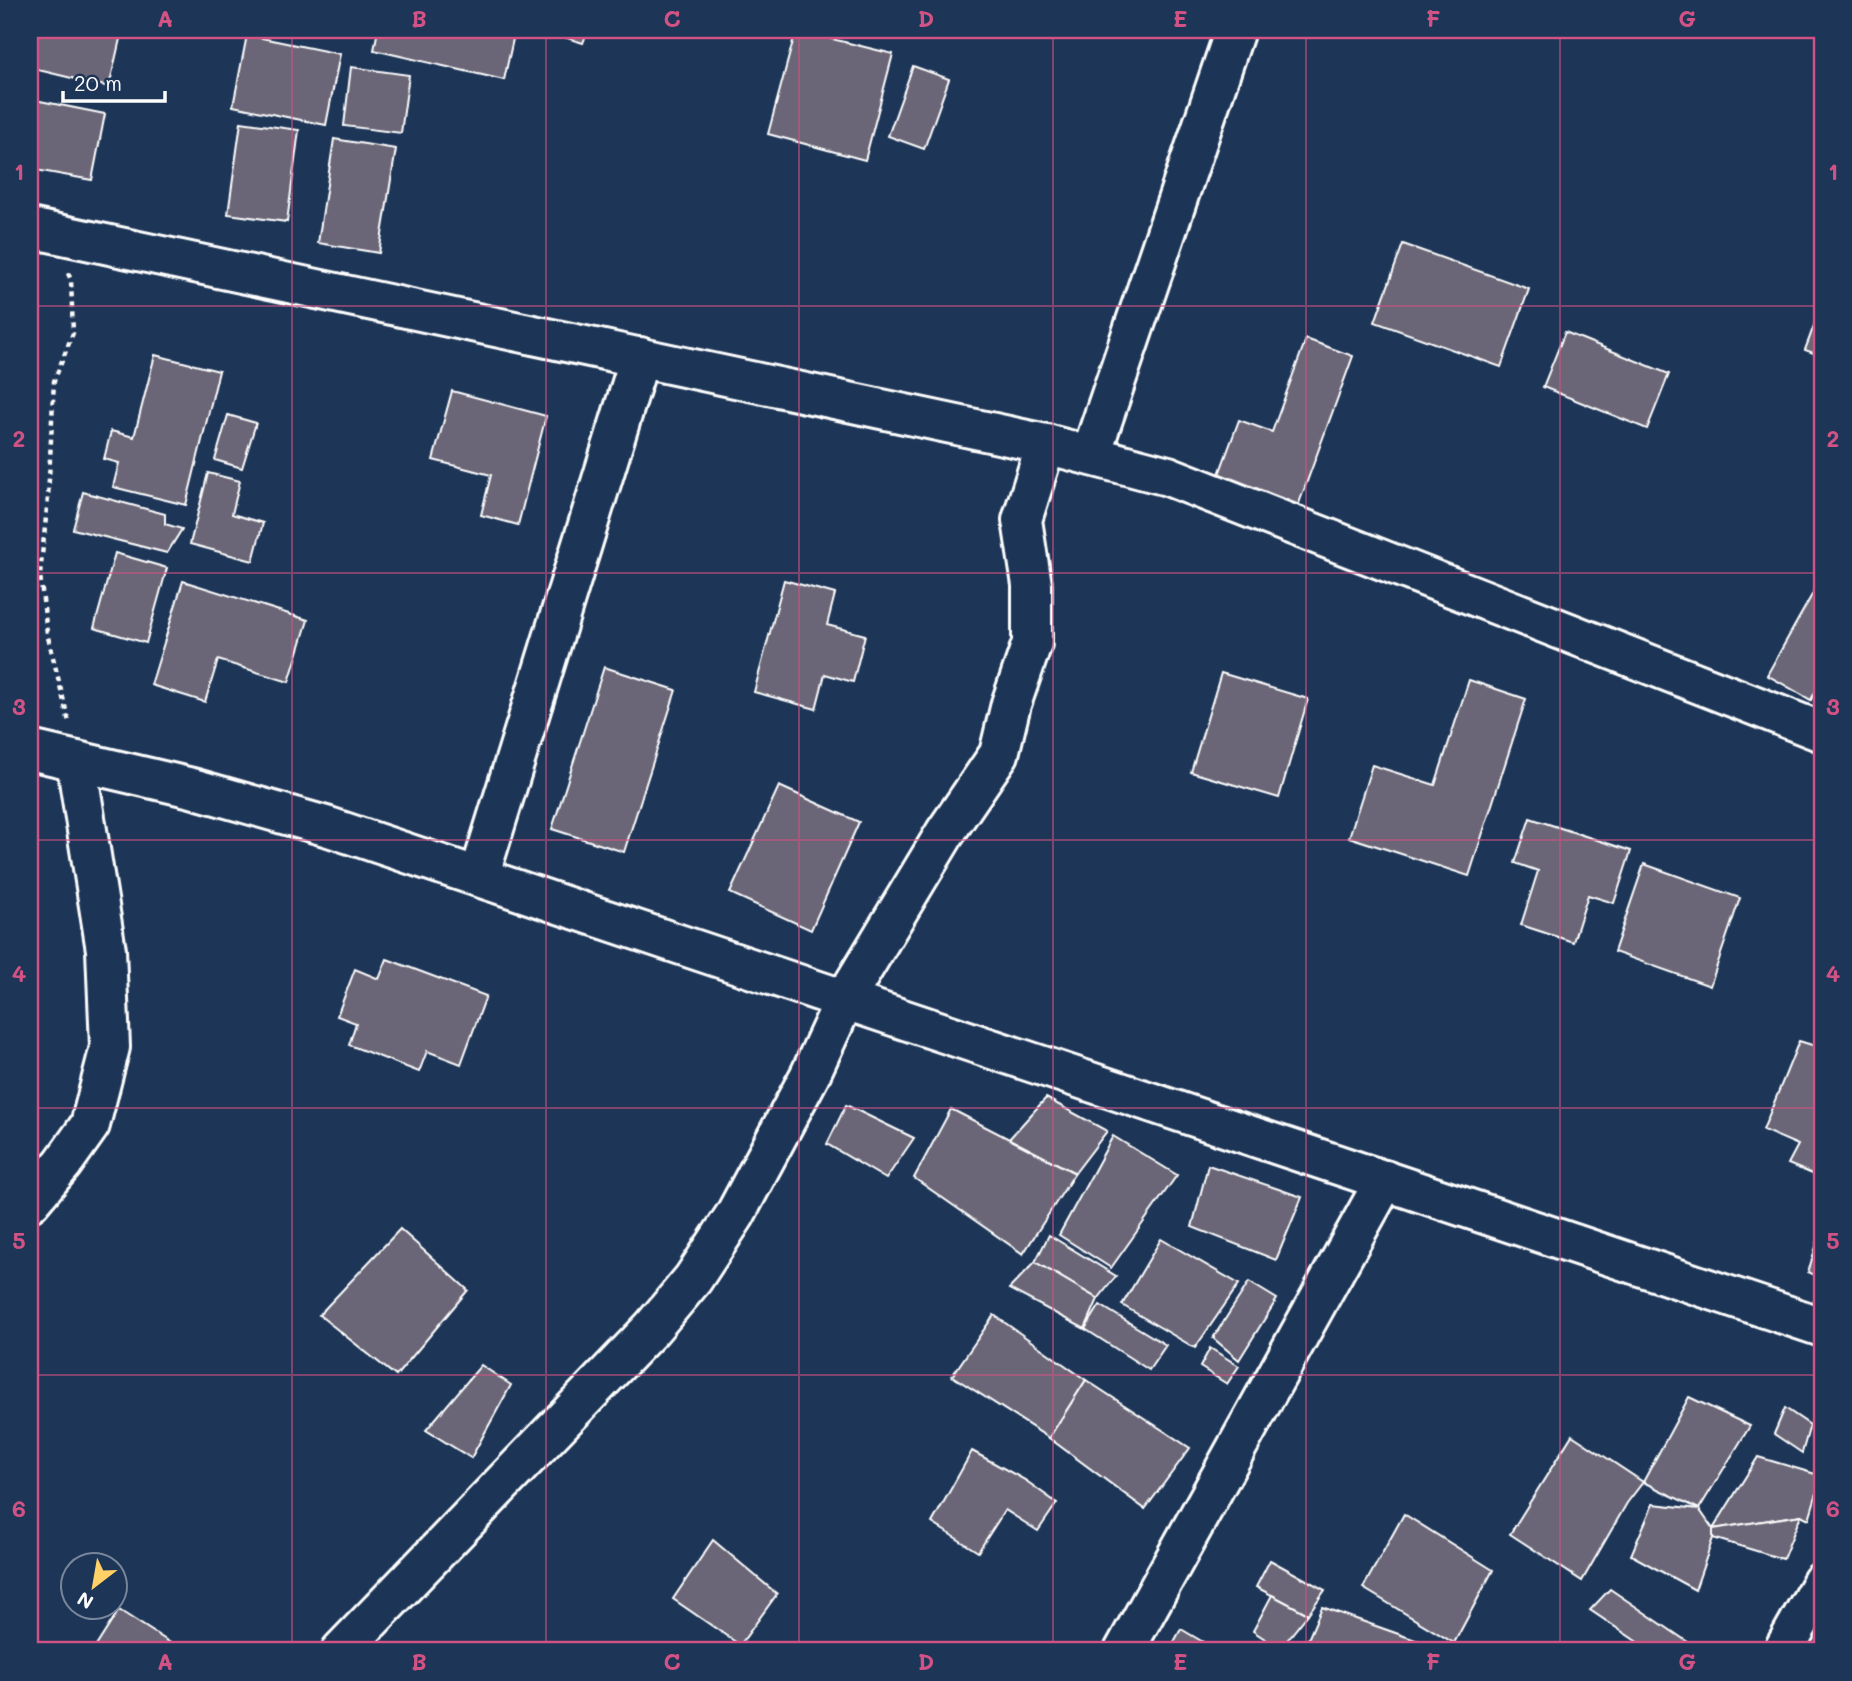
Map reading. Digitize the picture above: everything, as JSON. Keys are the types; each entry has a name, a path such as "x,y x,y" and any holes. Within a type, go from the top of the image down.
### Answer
{"street":[{"path":"1091,454 1235,30"},
{"path":"41,231 1091,454 1168,476 1822,732"},
{"path":"479,877 640,357"},
{"path":"341,1651 652,1328 692,1279 735,1215 810,1075 845,999 946,833 999,754 1011,704 1032,643 1032,584 1022,520 1046,444"},
{"path":"30,750 192,788 329,827 1822,1326"},
{"path":"30,1202 90,1125 110,1048 106,950 76,761"},
{"path":"1124,1651 1385,1180"},
{"path":"1783,1651 1822,1582"}],"path":[{"path":"41,231 71,280 73,333 54,381 50,471 40,575 47,633 76,761"}],"building":[{"path":"33,30 122,30 109,87 30,68"},
{"path":"378,30 515,30 504,80 374,50"},
{"path":"542,30 588,30 583,43"},
{"path":"796,30 893,54 865,160 768,134"},
{"path":"247,35 340,54 326,125 233,106"},
{"path":"913,66 949,79 924,149 888,136"},
{"path":"351,67 409,75 401,133 344,126"},
{"path":"30,99 105,114 92,180 30,169"},
{"path":"241,122 299,130 287,222 228,214"},
{"path":"334,139 396,149 379,253 318,243"},
{"path":"1403,244 1529,289 1501,367 1375,322"},
{"path":"1822,304 1822,356 1805,350"},
{"path":"1565,332 1669,374 1647,429 1543,387"},
{"path":"1306,339 1353,356 1298,506 1218,477 1239,420 1272,432"},
{"path":"155,355 219,371 186,505 113,487 119,463 104,459 111,431 134,437"},
{"path":"452,391 546,416 518,525 481,515 491,475 433,460"},
{"path":"228,415 256,423 242,468 215,460"},
{"path":"208,473 240,481 232,514 263,523 253,561 190,544"},
{"path":"83,492 165,514 165,524 182,529 167,553 73,529"},
{"path":"115,553 167,568 146,643 94,628"},
{"path":"1822,577 1822,679 1811,700 1767,675"},
{"path":"784,580 835,594 827,625 865,635 853,682 825,674 816,709 754,692"},
{"path":"183,581 308,620 289,682 218,660 205,702 151,685"},
{"path":"604,667 676,690 624,852 552,829"},
{"path":"1221,673 1308,699 1279,798 1191,772"},
{"path":"1469,680 1526,699 1469,876 1349,837 1372,765 1435,785"},
{"path":"779,786 859,822 811,930 730,893"},
{"path":"1530,818 1631,851 1614,903 1588,895 1573,942 1521,925 1538,871 1515,863"},
{"path":"1644,864 1740,898 1710,986 1614,952"},
{"path":"387,959 486,996 461,1064 427,1051 419,1072 349,1045 356,1023 337,1016 355,969 379,979"},
{"path":"1799,1041 1822,1048 1822,1178 1788,1164 1798,1145 1763,1130"},
{"path":"1046,1098 1107,1131 1075,1173 1009,1139"},
{"path":"846,1105 914,1138 886,1179 827,1144"},
{"path":"951,1109 1075,1173 1023,1254 914,1178"},
{"path":"1113,1136 1177,1175 1111,1268 1059,1235"},
{"path":"1208,1165 1302,1197 1276,1260 1192,1227"},
{"path":"1822,1228 1822,1278 1808,1272"},
{"path":"400,1229 468,1290 396,1376 319,1315"},
{"path":"1049,1235 1116,1276 1098,1299 1035,1262"},
{"path":"1161,1239 1239,1284 1195,1348 1122,1305"},
{"path":"1035,1262 1098,1299 1085,1329 1009,1289"},
{"path":"1249,1282 1277,1299 1239,1360 1213,1338"},
{"path":"1100,1305 1166,1345 1149,1370 1085,1329"},
{"path":"994,1315 1086,1380 1049,1438 952,1376"},
{"path":"1210,1348 1239,1366 1227,1384 1200,1367"},
{"path":"481,1365 511,1385 471,1458 426,1430"},
{"path":"1086,1380 1190,1448 1145,1509 1049,1438"},
{"path":"1689,1397 1750,1426 1699,1509 1643,1482"},
{"path":"1785,1408 1810,1425 1802,1453 1774,1434"},
{"path":"1572,1435 1643,1482 1627,1503 1582,1581 1510,1534"},
{"path":"972,1451 1025,1480 1057,1503 1038,1531 1005,1510 978,1552 932,1523"},
{"path":"1758,1457 1822,1476 1809,1519 1801,1515 1713,1529"},
{"path":"1653,1504 1699,1509 1713,1529 1713,1538 1695,1590 1631,1555"},
{"path":"1404,1514 1493,1570 1454,1643 1363,1588"},
{"path":"1801,1515 1783,1559 1713,1538 1713,1529"},
{"path":"713,1540 777,1594 740,1645 673,1599"},
{"path":"1270,1560 1325,1590 1308,1614 1256,1587"},
{"path":"1610,1589 1701,1651 1651,1651 1590,1610"},
{"path":"1272,1595 1308,1614 1280,1649 1253,1631"},
{"path":"1322,1607 1441,1649 1303,1651"},
{"path":"130,1617 183,1651 93,1651 111,1622 130,1622"},
{"path":"1181,1629 1210,1646 1207,1651 1169,1651"}]}
